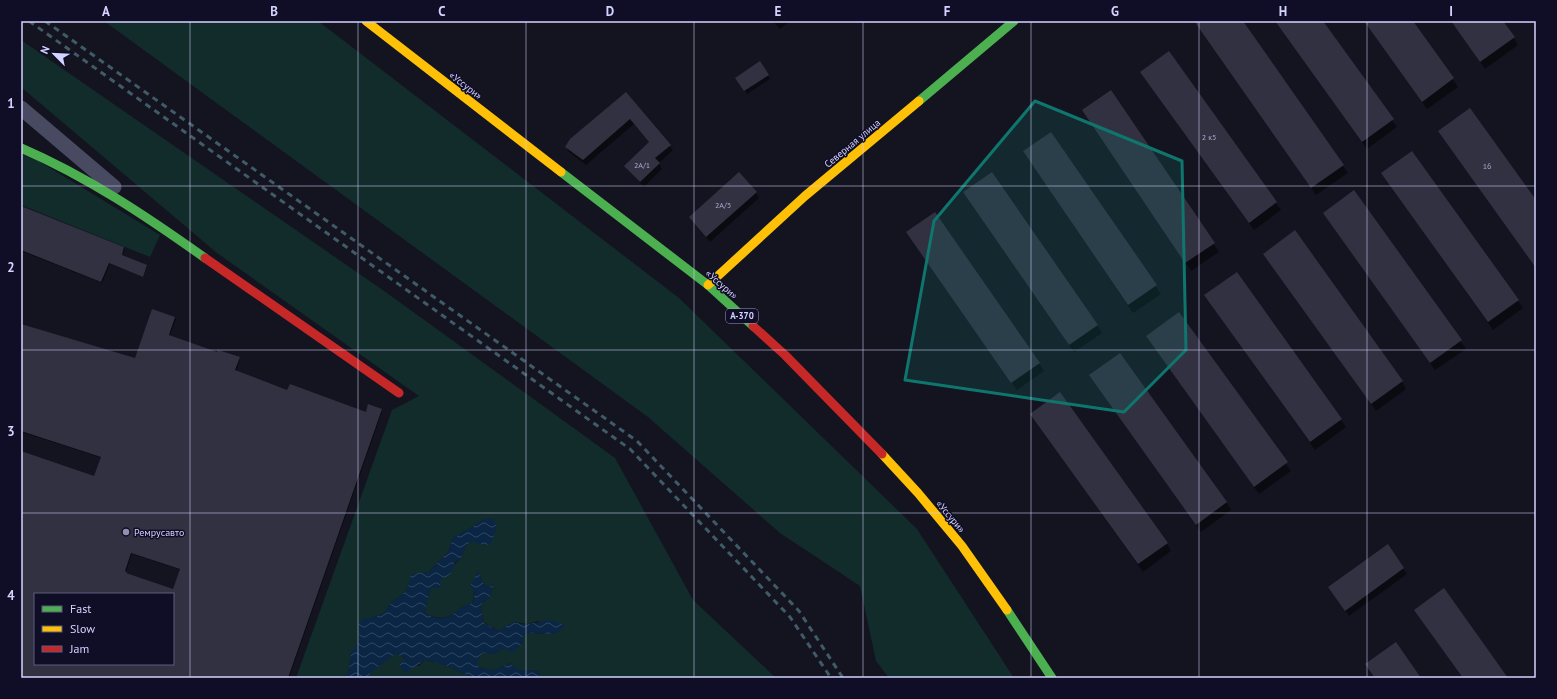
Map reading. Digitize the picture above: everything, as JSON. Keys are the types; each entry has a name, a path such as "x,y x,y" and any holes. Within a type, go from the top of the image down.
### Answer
{"main road":[{"name":"«Уссури»","path":"366,21 708,285 785,355 856,426 918,493 962,546 1052,678"},
{"name":"Северная улица","path":"708,285 805,196 1014,21"},
{"path":"21,148 44,157 89,181 167,231 232,279 399,393"}],"street":[{"path":"21,108 84,163 167,231"}],"highlighted area":[{"path":"1035,101 1182,161 1186,350 1124,412 905,380 934,221"}],"green space":[{"path":"104,21 318,21 679,298 917,529 1014,678 889,678 876,661 860,586 780,533 648,417"},
{"path":"21,40 387,293 615,458 693,600 776,678 537,678 540,671 518,670 510,663 493,671 479,667 476,663 483,653 494,654 504,648 522,644 523,636 526,633 556,634 538,621 528,624 513,622 499,631 484,622 481,610 482,603 490,597 493,584 489,588 483,583 478,571 472,604 466,604 451,615 442,618 437,618 425,613 431,588 461,558 466,545 473,541 485,519 453,538 448,552 428,573 421,572 411,579 406,591 392,602 384,613 369,619 361,633 356,649 351,652 349,669 345,678 296,678 392,410 419,396 217,253 21,87"},
{"path":"21,154 37,160 160,235 150,257 21,205"},
{"path":"395,653 419,666 425,660 445,665 473,678 370,678 370,673"}],"water":[{"path":"493,518 497,528 490,545 479,544 473,541 466,545 461,558 454,563 452,572 440,580 440,588 431,588 425,613 437,618 442,618 451,615 466,604 472,604 475,592 470,586 478,571 483,583 489,588 494,583 490,597 482,603 481,610 484,623 499,631 513,622 527,624 551,621 565,626 556,634 526,633 523,636 522,644 513,653 504,648 494,654 483,653 476,663 479,667 493,671 510,663 518,670 540,671 537,678 473,678 445,665 426,660 405,673 399,664 406,658 395,654 370,673 370,678 345,678 349,669 351,652 356,647 359,640 358,625 364,618 369,619 384,613 392,602 406,591 411,579 410,575 421,572 428,573 448,552 453,538 485,519"}],"building":[{"path":"1194,21 1243,21 1344,165 1311,188"},
{"path":"1275,21 1323,21 1394,119 1362,142"},
{"path":"1364,21 1413,21 1454,78 1422,102"},
{"path":"1451,21 1503,21 1515,37 1480,62"},
{"path":"1169,51 1277,202 1249,223 1140,72"},
{"path":"760,61 769,75 744,91 735,78"},
{"path":"1111,90 1215,243 1185,263 1082,110"},
{"path":"626,92 671,145 655,158 660,163 640,182 624,166 649,142 630,119 583,160 565,147 570,139"},
{"path":"1470,108 1536,200 1536,268 1438,131"},
{"path":"1051,132 1157,285 1128,305 1023,151"},
{"path":"1412,151 1519,300 1488,322 1381,173"},
{"path":"739,172 757,192 706,237 689,217"},
{"path":"992,172 1098,325 1069,345 963,192"},
{"path":"1354,190 1462,340 1430,363 1323,213"},
{"path":"21,206 124,247 122,255 147,265 143,277 109,263 101,282 21,250"},
{"path":"935,212 1040,363 1011,383 906,232"},
{"path":"1295,230 1403,381 1371,404 1263,254"},
{"path":"1237,272 1342,419 1310,442 1204,295"},
{"path":"152,309 175,317 169,335 217,352 218,350 240,357 235,370 287,390 290,384 366,412 368,404 382,409 288,678 21,678 21,451 94,476 101,457 21,431 21,324 135,358","holes":["131,553 180,569 173,589 126,573 127,572 125,571"]},
{"path":"1179,312 1288,462 1254,487 1146,336"},
{"path":"1120,353 1227,502 1196,525 1089,375"},
{"path":"1060,392 1168,543 1138,564 1030,414"},
{"path":"1388,544 1404,568 1345,611 1328,587"},
{"path":"1444,588 1508,678 1463,678 1414,610"},
{"path":"1396,642 1421,678 1375,678 1365,664"}],"railway":[{"path":"29,21 630,449 790,617 831,678"},
{"path":"45,21 637,441 799,611 843,678"}],"traffic: fast":[{"path":"919,101 1014,21"},
{"path":"21,148 46,159 93,184 161,227 205,258"},
{"path":"561,172 708,285 753,326"},
{"path":"1007,610 1052,678"}],"traffic: slow":[{"path":"366,21 561,172"},
{"path":"708,285 805,196 919,101"},
{"path":"882,454 918,493 962,546 1007,610"}],"traffic: jam":[{"path":"205,258 399,393"},
{"path":"753,326 785,355 882,454"}],"place":[{"name":"Ремрусавто","path":"126,532"}]}
